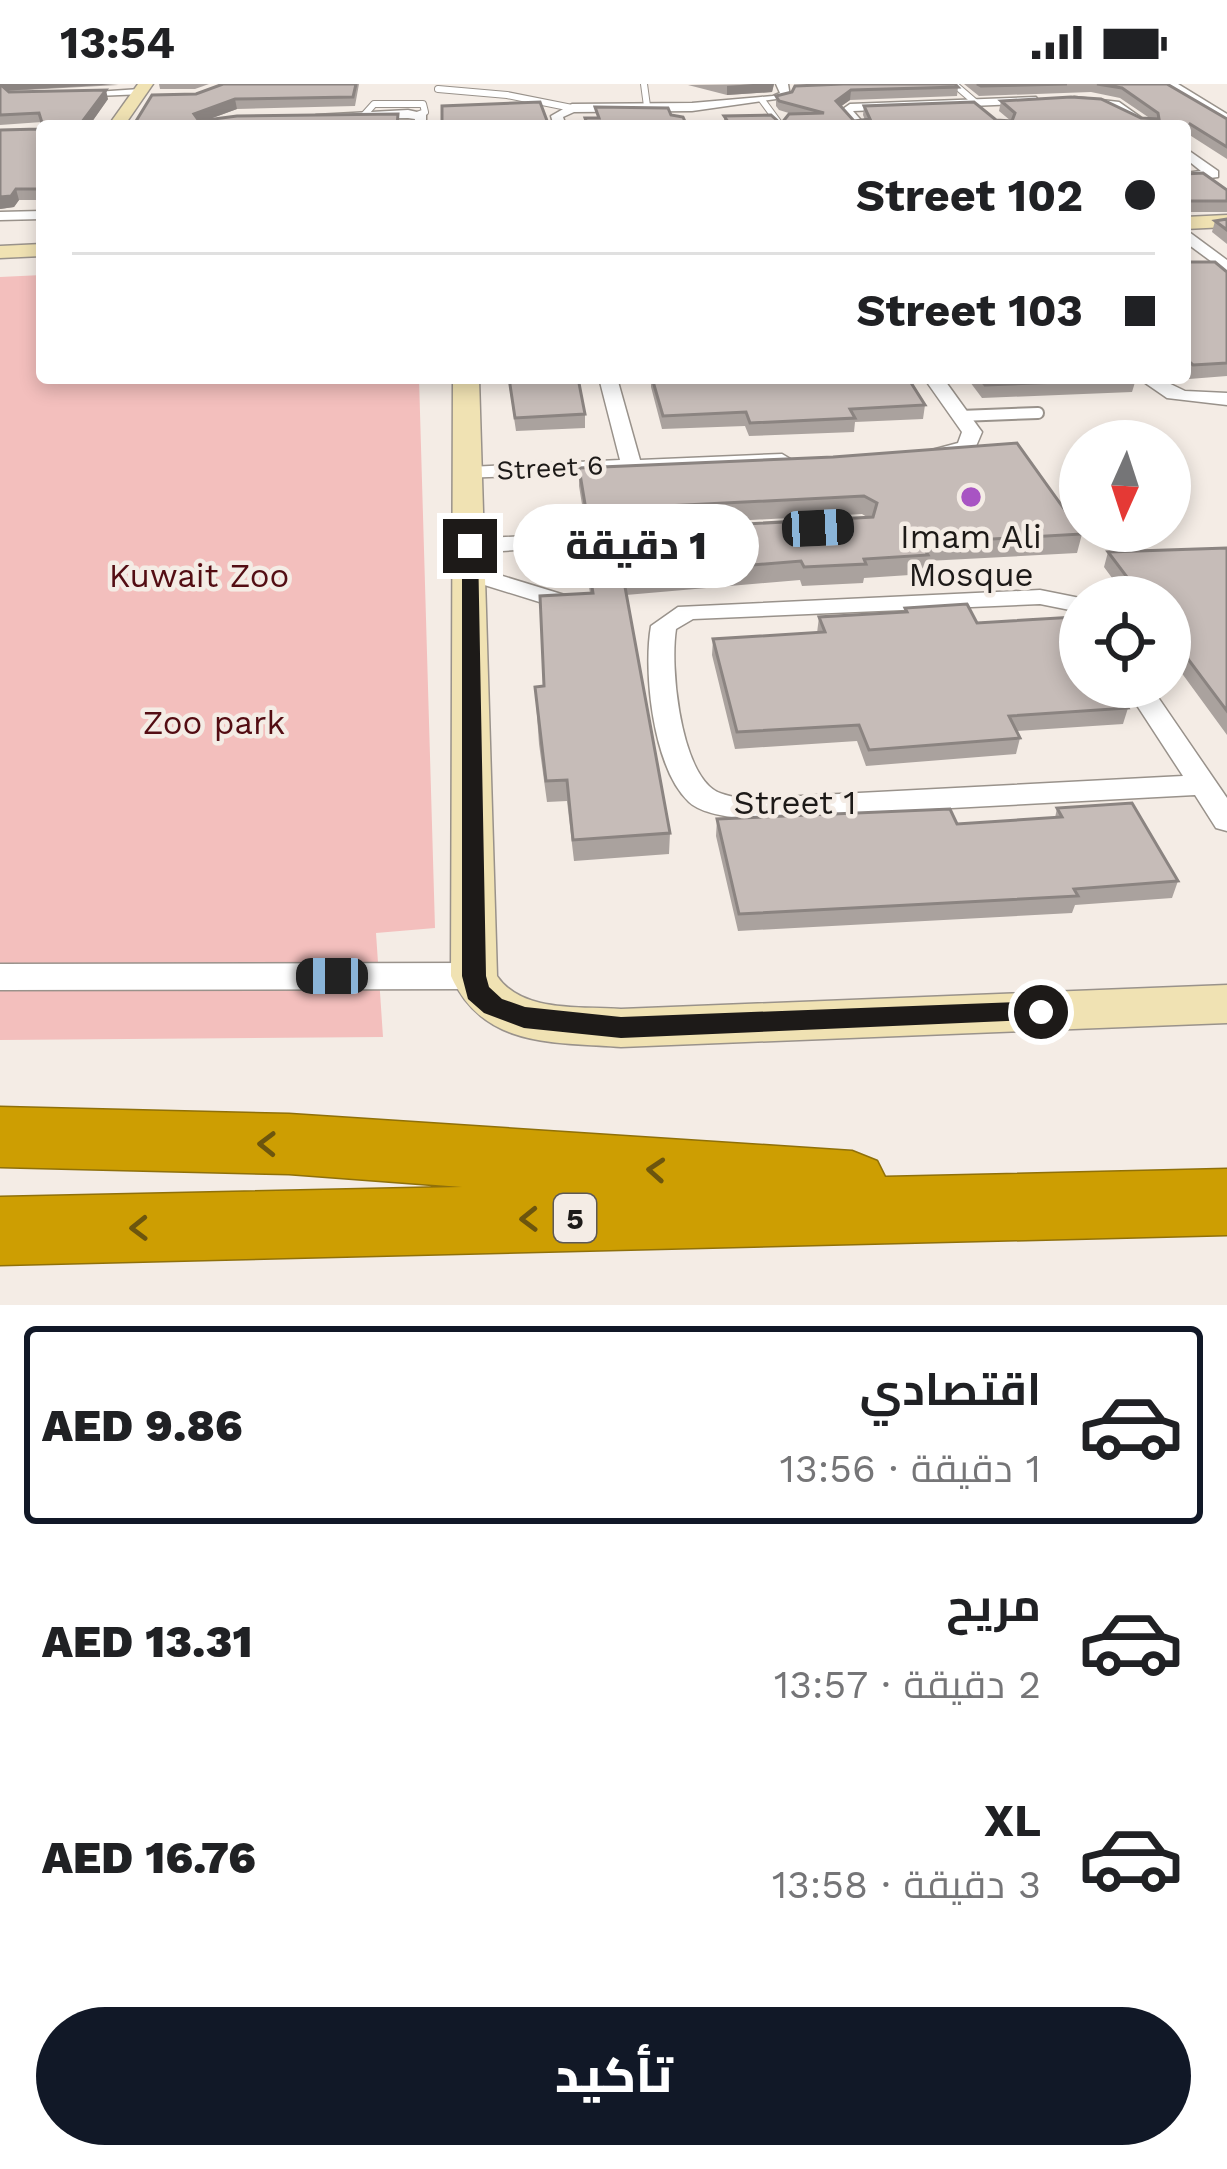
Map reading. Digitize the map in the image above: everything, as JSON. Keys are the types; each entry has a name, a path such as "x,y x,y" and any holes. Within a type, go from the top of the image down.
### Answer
{"highway":[{"path":"0,1137 289,1144 1150,1204"},
{"name":"5","path":"0,1231 1227,1202"}],"street":[{"path":"1171,84 1227,119"},
{"path":"558,120 557,116 572,108 762,100 782,97 784,86 808,87"},
{"path":"58,94 145,93"},
{"path":"121,120 145,93"},
{"path":"1191,97 1227,96"},
{"path":"1068,100 1115,104 1138,120"},
{"path":"854,120 846,111 859,106 1045,101"},
{"path":"975,102 990,114"},
{"path":"692,106 700,120"},
{"path":"301,116 365,114 411,120"},
{"path":"1191,157 1213,174 1191,176"},
{"path":"1191,212 1227,211"},
{"path":"0,216 36,215"},
{"path":"1191,223 1227,221"},
{"path":"1191,239 1223,265"},
{"path":"0,252 36,254"},
{"path":"0,263 36,254"},
{"path":"1191,263 1223,265"},
{"path":"466,384 483,991"},
{"name":"Street 6","path":"610,384 632,464"},
{"path":"916,456 967,447 972,433 936,384"},
{"path":"1152,384 1179,396 1227,399"},
{"name":"Street 6","path":"469,472 811,459"},
{"path":"470,559 631,538"},
{"path":"470,559 562,602"},
{"name":"Street 1","path":"1059,601 1040,597 687,612 664,626 657,649 683,775 703,799 744,809 1204,785"},
{"path":"1152,708 1227,821"},
{"path":"0,977 483,991 524,1017 621,1028 1227,1004"}],"lane":[{"path":"644,84 647,106"},
{"path":"954,84 975,102"},
{"path":"434,88 572,108"},
{"path":"406,104 421,94"},
{"path":"762,100 777,120"},
{"path":"365,114 374,104 425,106 419,120"},
{"path":"960,416 1038,413"}],"green space":[{"name":"Kuwait Zoo","path":"36,275 36,384 419,384 435,928 376,933 383,1037 0,1040 0,277"}],"building":[{"path":"0,84 9,92 106,90 84,120 41,120 39,113 0,115"},
{"path":"223,84 356,84 353,97 235,99 194,114 198,120 137,120 152,95 196,94"},
{"path":"1097,84 1167,84 1227,119 1227,147 1191,125 1191,120 1012,120 1015,113 1001,101 1101,99 1141,118 1159,119 1158,113 1122,88"},
{"path":"795,86 958,87 851,90 836,101 853,120 784,120 789,114 824,113 779,101 776,96 792,92"},
{"path":"540,102 547,120 442,120 442,106"},
{"path":"974,102 996,120 862,120 870,119 864,106"},
{"path":"595,107 668,108 671,115 684,120 585,118 599,118"},
{"path":"398,114 398,120 207,120 237,116"},
{"path":"771,115 777,120 727,120 724,116"},
{"path":"36,129 36,189 16,189 11,196 0,197 0,130"},
{"path":"1203,173 1227,190 1227,201 1191,201 1191,174"},
{"path":"1191,262 1215,262 1227,272 1227,363 1193,365"},
{"path":"510,384 579,384 585,414 515,418"},
{"path":"654,384 912,384 925,405 850,409 855,418 750,423 746,412 663,416"},
{"path":"1017,443 1059,502 1059,535 921,543 928,555 864,559 866,564 804,567 801,561 623,576 670,833 573,840 567,780 546,781 535,687 544,686 540,596 593,593 583,533 873,517 877,503 864,496 586,510 579,468"},
{"path":"1227,548 1227,711 1191,663 1191,576 1126,576 1108,552"},
{"path":"967,604 977,623 1059,618 1059,708 1128,708 1009,716 1020,738 869,750 859,725 737,732 713,639 825,632 819,617 907,612 905,608"},
{"path":"1132,803 1178,881 1074,889 1078,896 739,914 717,819 950,809 957,824 1062,817 1057,808"}],"place":[{"name":"Imam Ali Mosque","path":"971,497"}],"route":[{"path":"470,546 474,976 477,992 493,1006 524,1017 621,1028 1041,1012"}],"park label":[{"name":"Zoo park","path":"214,722"}]}
